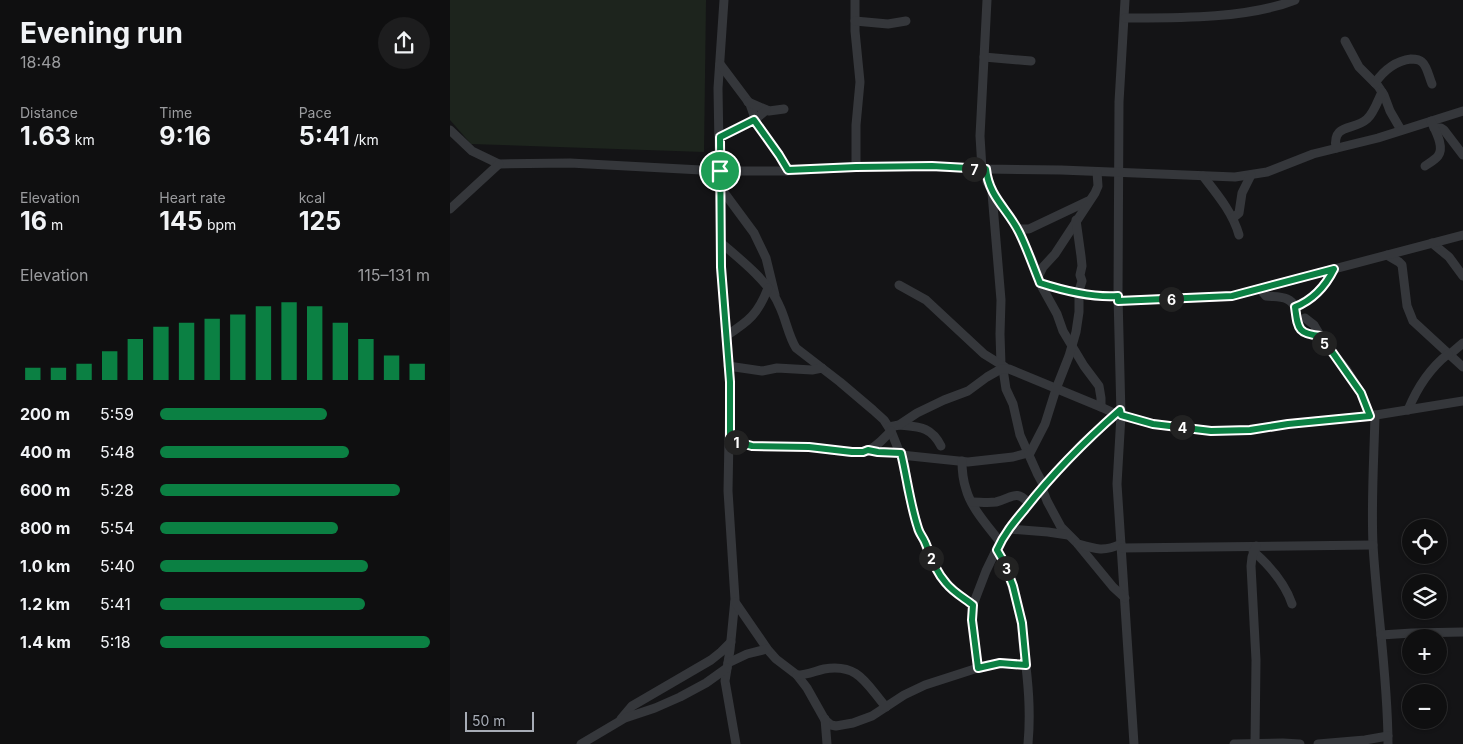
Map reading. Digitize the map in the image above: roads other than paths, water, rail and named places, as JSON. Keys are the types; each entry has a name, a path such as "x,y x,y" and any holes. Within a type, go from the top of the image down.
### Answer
{"street":[{"path":"724,0 718,88 721,267 728,366 730,440 728,491 735,602 725,681 736,744"},
{"path":"855,0 860,82 856,125 856,167"},
{"path":"987,0 980,136 984,169 992,191 1017,229 1039,280 1057,314 1063,332 1099,386 1102,398 1101,407"},
{"path":"1125,0 1119,102 1118,484 1134,744"},
{"path":"1124,18 1241,13 1282,5 1295,0"},
{"path":"855,21 888,24 906,21"},
{"path":"1345,41 1359,67 1376,83 1382,92 1401,130"},
{"path":"984,57 1031,61"},
{"path":"1376,83 1386,69 1399,61 1414,59 1420,60 1424,64 1432,84"},
{"path":"720,64 748,102 754,120 788,170"},
{"path":"1336,148 1335,141 1340,132 1343,129 1365,121 1382,92"},
{"path":"748,102 766,110 784,109"},
{"path":"720,137 754,120 766,110"},
{"path":"450,130 472,151 498,164 570,163 720,171 932,166 1236,178 1268,172 1313,154 1401,130 1433,124 1463,111"},
{"path":"1433,124 1444,130 1463,155"},
{"path":"1425,166 1440,153 1440,144 1433,124"},
{"path":"450,209 498,164"},
{"path":"1039,280 1044,267 1055,254 1098,186 1096,172"},
{"path":"1233,218 1239,213 1242,193 1251,175"},
{"path":"1203,176 1233,218 1239,235"},
{"path":"720,187 754,233 766,258 776,300"},
{"path":"992,191 1001,300 1000,334 1006,390 1013,404 1017,425 1054,515 1061,527 1078,544 1113,587 1125,598"},
{"path":"1017,229 1029,229 1090,200"},
{"path":"1029,454 1045,424 1072,346 1079,312 1082,266 1076,220"},
{"path":"1039,280 1055,288 1118,298 1232,296 1463,235"},
{"path":"721,243 738,257 768,288 779,304 792,342 796,348 893,427 905,466 910,499 928,554 944,582 973,605"},
{"path":"1432,243 1449,257 1463,276"},
{"path":"1387,255 1402,265 1407,306 1413,322 1463,367"},
{"path":"1295,307 1316,293 1328,281 1334,269"},
{"path":"899,285 926,300 984,354 1004,368 1101,407 1153,424 1211,431 1250,430 1288,424 1373,416 1463,401"},
{"path":"726,336 754,314 759,308 768,288"},
{"path":"1260,289 1266,296 1285,298 1290,301 1295,307 1296,320 1302,330 1309,335 1321,336"},
{"path":"1305,318 1314,325 1361,393 1373,416 1373,545 1388,740 1318,744"},
{"path":"1408,410 1424,379 1441,359 1463,343"},
{"path":"728,366 762,371 777,368 812,370 822,368"},
{"path":"730,440 752,446 809,447 863,452 880,442 893,427 944,400 968,391 993,373 1004,368"},
{"path":"978,668 972,626 973,605 998,546 1008,529 1043,487 1084,443 1119,413"},
{"path":"893,427 918,427 926,429 932,433 941,446"},
{"path":"868,450 962,461 1029,454"},
{"path":"962,461 962,476 966,490 998,546 1013,586 1022,623 1030,718 1028,744"},
{"path":"972,502 997,502 1015,495 1024,498 1030,503"},
{"path":"1008,529 1048,532 1069,536"},
{"path":"1078,544 1102,550 1122,546 1254,549 1373,545"},
{"path":"1254,549 1283,584 1292,604"},
{"path":"1254,549 1250,566 1256,660 1255,744"},
{"path":"735,602 767,649 776,659 797,675 824,719 836,726 843,726 872,716 904,695 924,685 1000,663 1026,665"},
{"path":"1381,635 1463,632"},
{"path":"618,723 632,706 711,660 731,642"},
{"path":"581,744 625,718 655,708 706,683 747,654 767,649"},
{"path":"797,675 826,669 853,670 860,675 886,707"},
{"path":"824,719 826,744"},
{"path":"1234,744 1300,744"}]}
